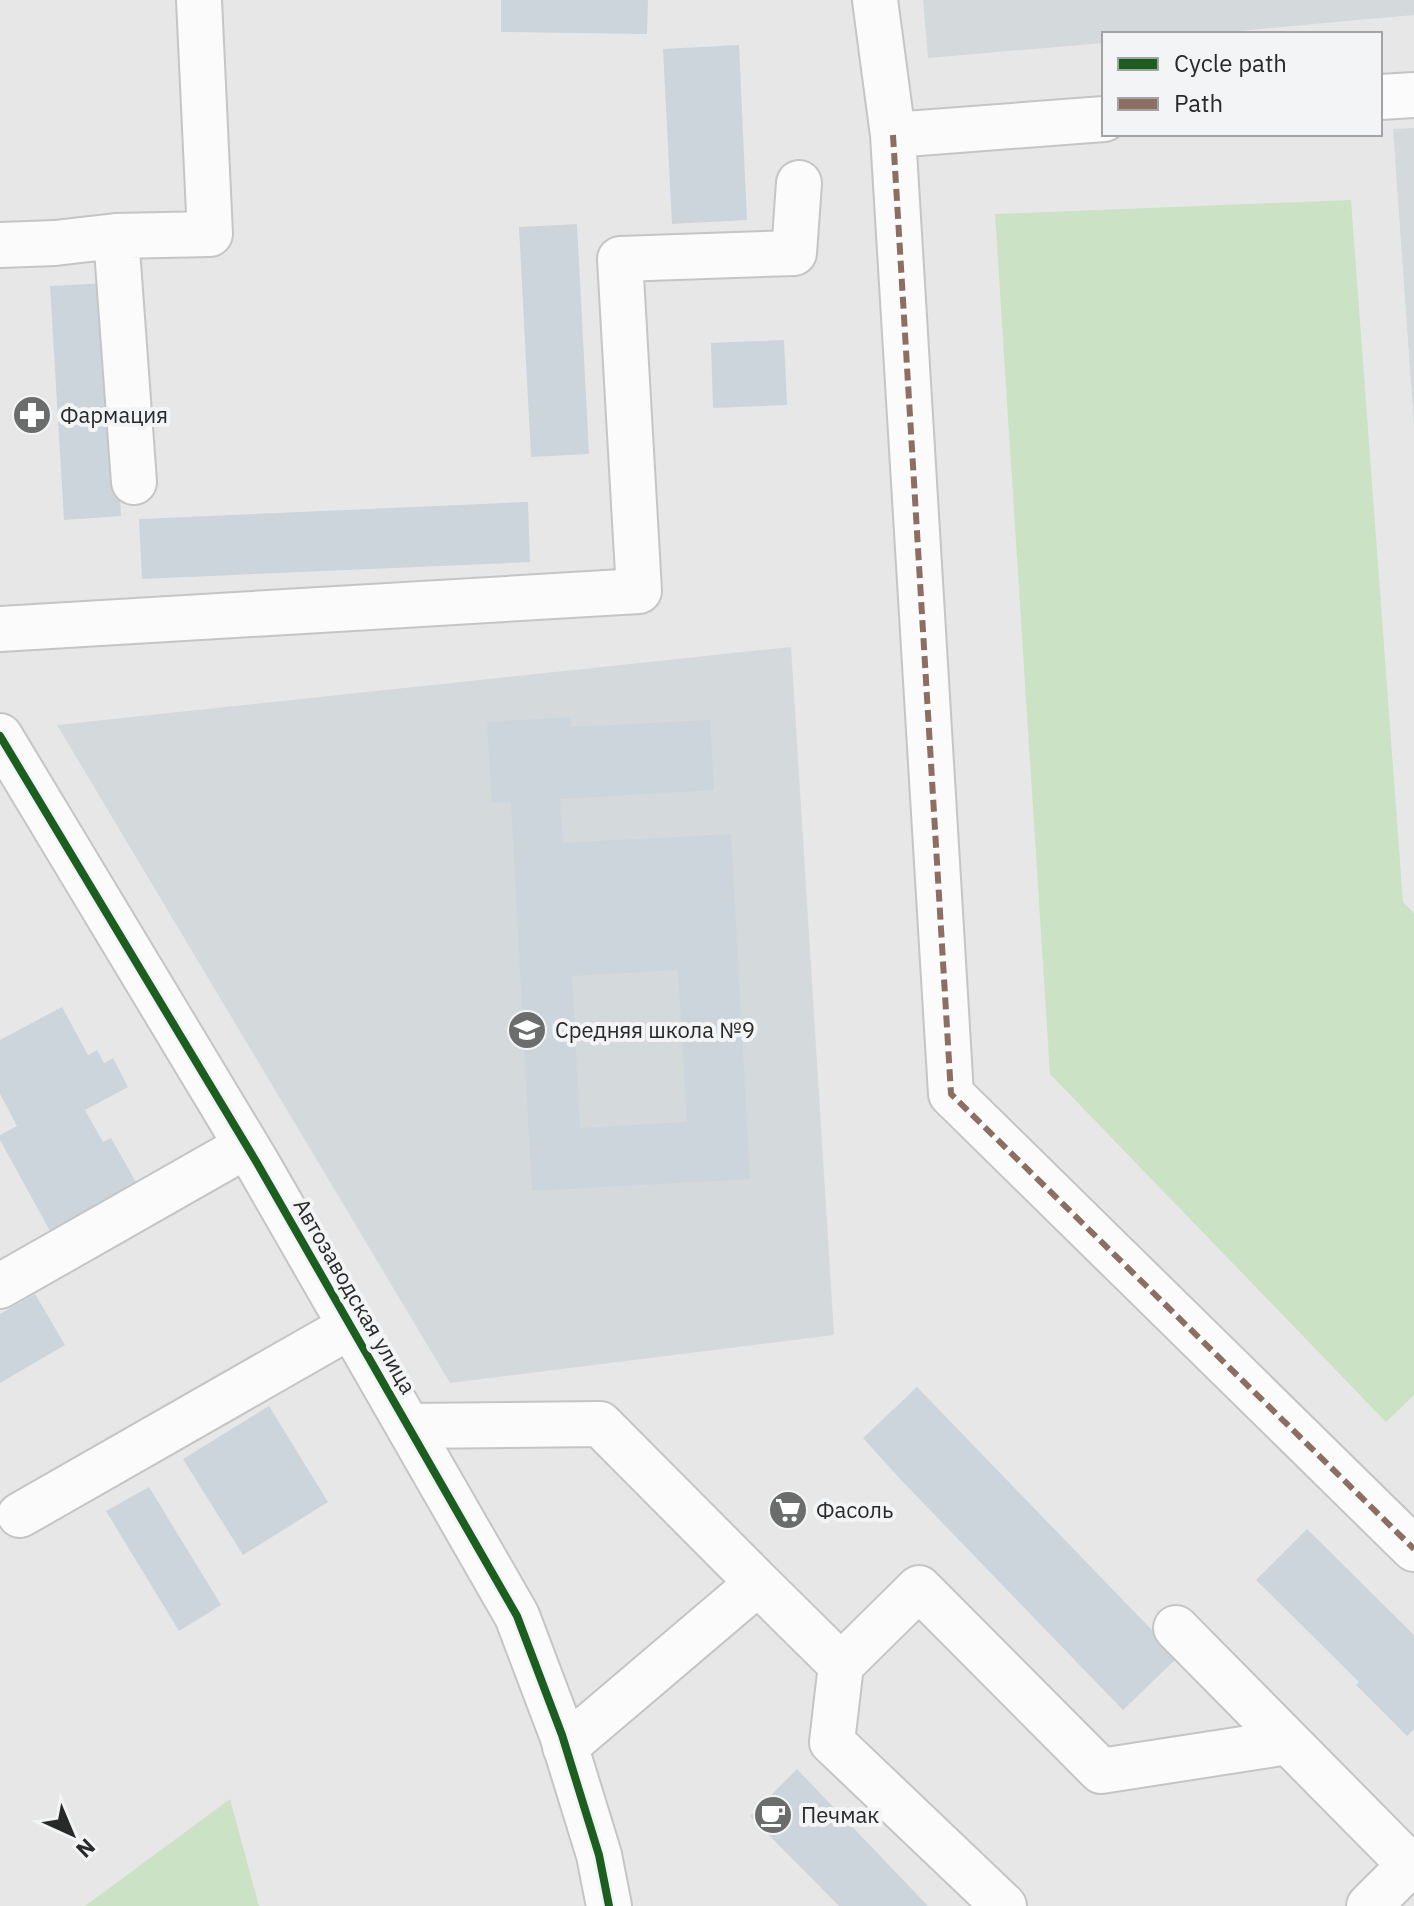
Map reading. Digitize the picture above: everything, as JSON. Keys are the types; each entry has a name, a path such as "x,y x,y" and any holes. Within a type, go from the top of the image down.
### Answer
{"street":[{"path":"0,245 116,236 210,234 199,0"},
{"path":"875,0 893,135 951,1094 1414,1549"},
{"path":"1382,97 1414,95"},
{"path":"893,135 1102,119"},
{"path":"0,629 639,591 620,259 794,253 799,183"},
{"path":"116,236 134,482"},
{"name":"Автозаводская улица","path":"0,736 246,1146 517,1616 565,1747 599,1855 609,1906"},
{"path":"0,1286 246,1146"},
{"path":"20,1515 351,1326"},
{"path":"408,1426 600,1424 841,1665"},
{"path":"565,1747 758,1583"},
{"path":"1004,1906 832,1742 841,1665 919,1588 1101,1771 1288,1742"},
{"path":"1176,1628 1410,1865 1369,1906"}],"shaded area":[{"path":"923,0 1414,0 1414,15 1227,32 1102,32 1102,43 928,58"},
{"path":"1414,128 1414,425 1393,129"},
{"name":"Средняя школа №9","path":"791,647 834,1335 450,1383 57,725"}],"green space":[{"path":"1351,200 1403,902 1414,913 1414,1395 1386,1422 1050,1074 995,214"},
{"path":"230,1799 259,1906 85,1906"}],"building":[{"path":"501,0 648,0 647,34 501,32"},
{"path":"739,45 747,220 672,224 663,49"},
{"path":"577,224 589,454 531,457 519,227"},
{"path":"108,283 121,516 64,520 50,286"},
{"path":"784,340 787,405 713,408 711,343"},
{"path":"528,502 530,562 142,579 139,519"},
{"path":"571,717 571,727 710,720 714,790 560,799 563,843 731,834 750,1179 532,1191 511,802 492,803 487,722","holes":["678,970 687,1122 580,1128 572,976"]},
{"path":"62,1007 88,1055 97,1050 104,1063 113,1058 128,1087 85,1110 103,1142 111,1138 137,1184 50,1231 0,1140 0,1135 17,1126 0,1094 0,1040"},
{"path":"35,1294 65,1345 0,1383 0,1314"},
{"path":"917,1387 1178,1657 1123,1710 863,1438"},
{"path":"269,1406 328,1502 243,1555 183,1459"},
{"path":"149,1487 221,1605 179,1631 106,1511"},
{"path":"1307,1529 1414,1635 1414,1731 1407,1736 1356,1685 1359,1682 1256,1580"},
{"path":"797,1769 928,1906 839,1906 750,1816"}],"marked path":[{"path":"893,135 951,1094 1414,1549"}],"cycle path":[{"path":"0,736 257,1163 517,1616 562,1735 599,1855 609,1906"}],"place":[{"name":"Фармация","path":"32,415"},
{"name":"Средняя школа №9","path":"527,1030"},
{"name":"Фасоль","path":"788,1510"},
{"name":"Печмак","path":"773,1815"}]}
